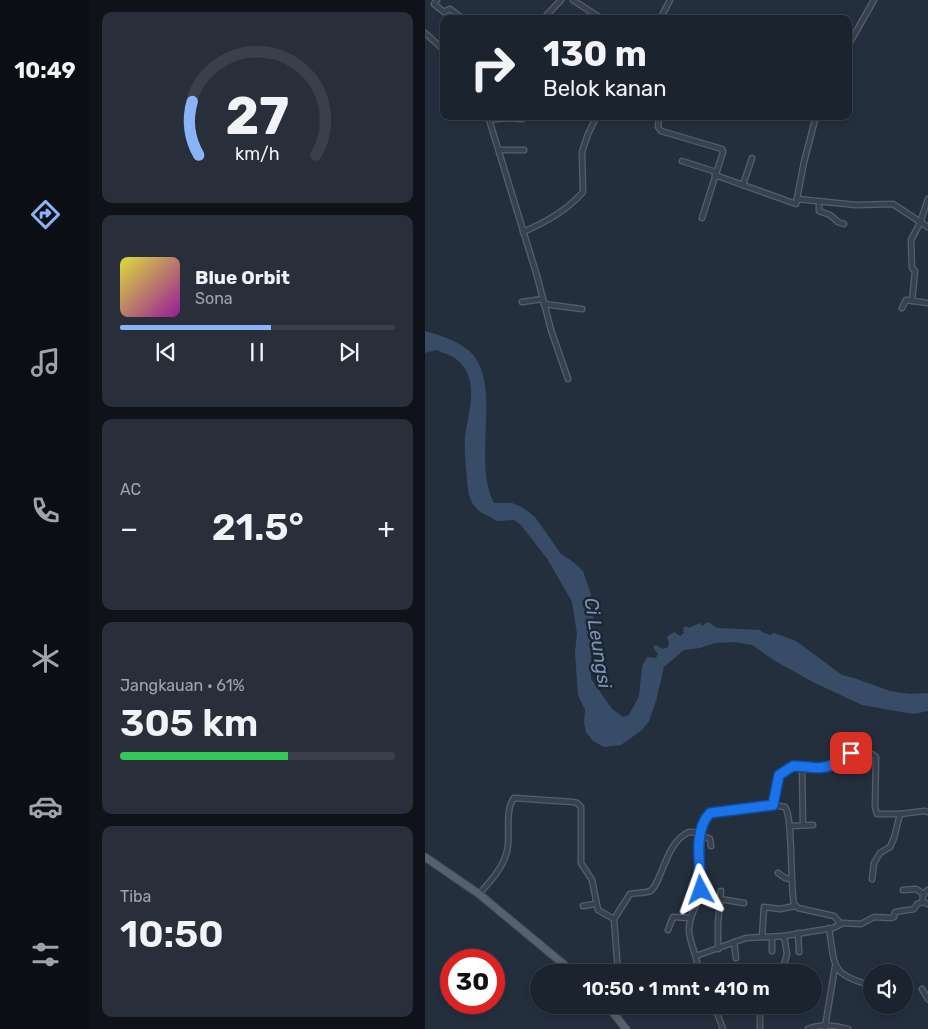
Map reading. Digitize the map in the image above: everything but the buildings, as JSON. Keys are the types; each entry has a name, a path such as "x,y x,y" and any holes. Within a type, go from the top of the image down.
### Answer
{"main road":[{"path":"425,857 479,894 563,964"},
{"path":"614,1014 625,1029"}],"street":[{"path":"437,0 435,6 445,12 451,8 459,15"},
{"path":"547,15 561,0"},
{"path":"573,0 596,15"},
{"path":"662,15 670,0"},
{"path":"852,39 874,0"},
{"path":"425,33 440,46"},
{"path":"490,120 553,335 569,379"},
{"path":"523,232 549,221 583,192 582,152 595,120"},
{"path":"659,120 658,127 661,131 722,149 723,152 702,218"},
{"path":"681,161 796,204 815,120"},
{"path":"499,150 524,150"},
{"path":"743,185 752,158"},
{"path":"797,199 856,205 893,204 928,227"},
{"path":"912,301 915,271 912,268 911,240 920,223 928,199"},
{"path":"819,202 819,212 831,215 838,222 844,224"},
{"path":"902,308 905,300 928,303"},
{"path":"522,302 544,302 582,309"},
{"path":"773,805 779,775 793,766 809,768 833,765 851,753 872,754 877,759 875,810 879,814 928,812"},
{"path":"801,767 803,825"},
{"path":"479,894 491,880 505,856 507,830 514,798 577,802 581,807 581,860 593,880 595,904 601,912 615,919"},
{"path":"698,964 689,932 691,918 701,890 699,861 701,834 707,816 710,813 773,805 787,808 790,826 791,879 795,906"},
{"path":"872,879 874,863 880,853 890,847 900,814"},
{"path":"790,826 813,825"},
{"path":"618,964 615,919 630,894 647,892 653,888 667,856 679,840 689,832 701,834 710,839 711,846"},
{"path":"778,873 785,878 791,879"},
{"path":"695,956 746,938 784,936 829,928 840,923 861,924 874,917 891,918 895,912 914,909 917,904 926,903 926,892 916,889 903,890"},
{"path":"718,949 721,891"},
{"path":"720,899 744,903"},
{"path":"583,906 595,904"},
{"path":"762,937 764,907 780,909 795,906 834,916 840,923"},
{"path":"668,930 673,917 691,918"},
{"path":"825,1027 835,967 829,928"},
{"path":"798,933 799,952"},
{"path":"784,936 787,954 784,964"},
{"path":"772,937 772,951"},
{"path":"735,942 736,958"},
{"path":"835,967 847,978 863,983"},
{"path":"922,989 928,999"},
{"path":"717,1014 723,1029"},
{"path":"760,1014 760,1029"},
{"path":"808,1029 812,1027 836,1026 848,1029"}],"water":[{"path":"425,331 460,344 477,360 483,377 486,397 485,464 488,485 494,503 512,503 522,507 535,517 561,554 583,571 591,594 594,625 591,639 591,679 612,709 623,717 629,715 639,696 642,667 647,657 656,658 658,654 653,647 656,645 663,649 668,647 667,637 674,632 680,636 684,633 683,628 686,626 689,628 700,623 702,626 708,622 717,628 760,630 770,635 774,633 796,641 842,675 890,691 909,694 928,693 928,711 913,714 862,705 815,683 775,661 752,645 734,642 715,643 700,648 684,650 664,667 656,701 649,721 642,730 621,745 604,747 593,741 586,732 584,723 585,710 578,695 575,653 577,634 572,602 548,560 521,525 514,520 496,521 479,511 472,503 469,496 465,448 471,397 469,377 464,368 453,357 436,350 425,353"}],"route":[{"path":"701,890 699,861 701,833 707,816 710,813 769,807 774,803 777,777 779,775 793,766 818,768 833,765 851,753"}],"water label":[{"name":"Ci Leungsi","path":"598,643"}]}
